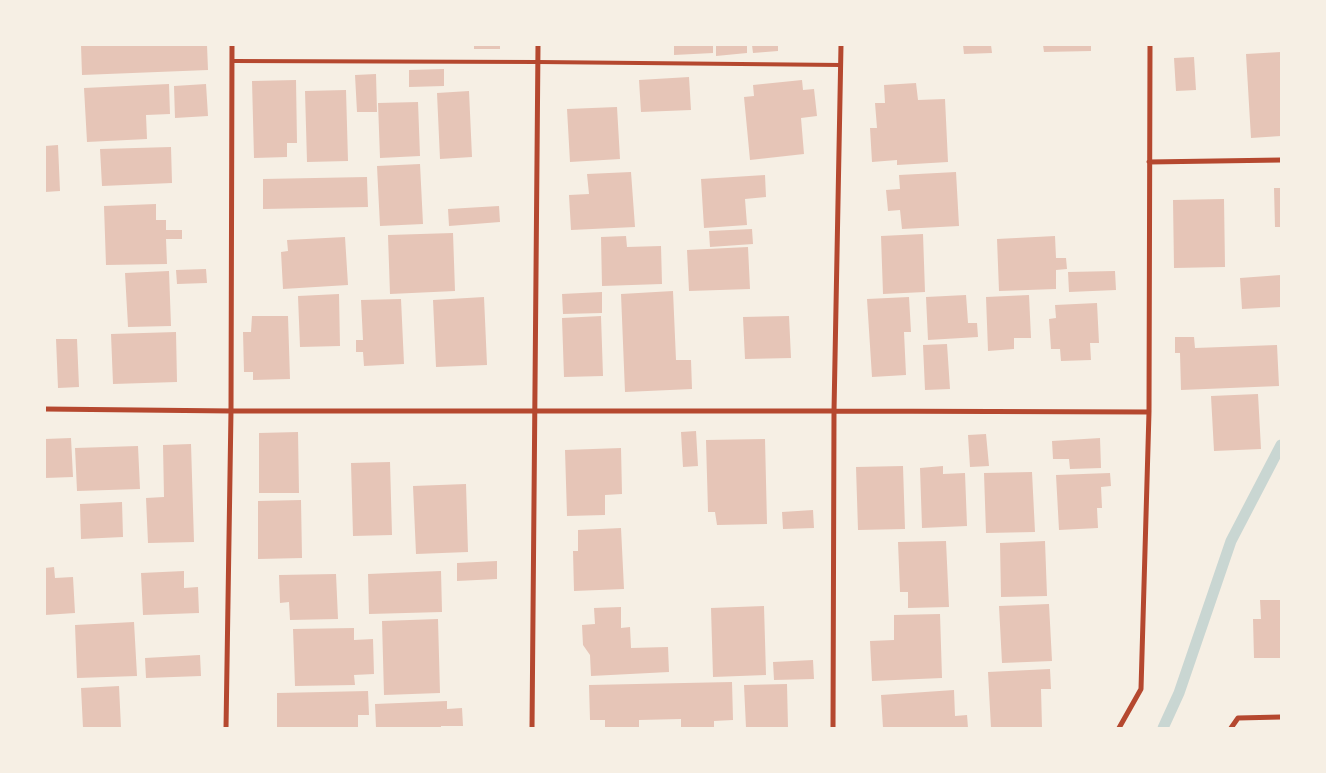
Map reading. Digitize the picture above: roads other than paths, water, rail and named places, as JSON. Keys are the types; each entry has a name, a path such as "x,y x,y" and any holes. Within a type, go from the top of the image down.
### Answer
{"street":[{"path":"226,728 231,411 232,45"},
{"path":"532,728 538,45"},
{"path":"833,728 834,411 841,45"},
{"path":"1118,728 1141,689 1149,412 1150,45"},
{"path":"1149,162 1281,160"},
{"path":"45,409 1149,412"},
{"path":"1231,728 1238,718 1281,717"}],"lane":[{"path":"232,61 841,64"}],"waterway":[{"path":"1163,728 1179,693 1231,541 1281,445"}]}
